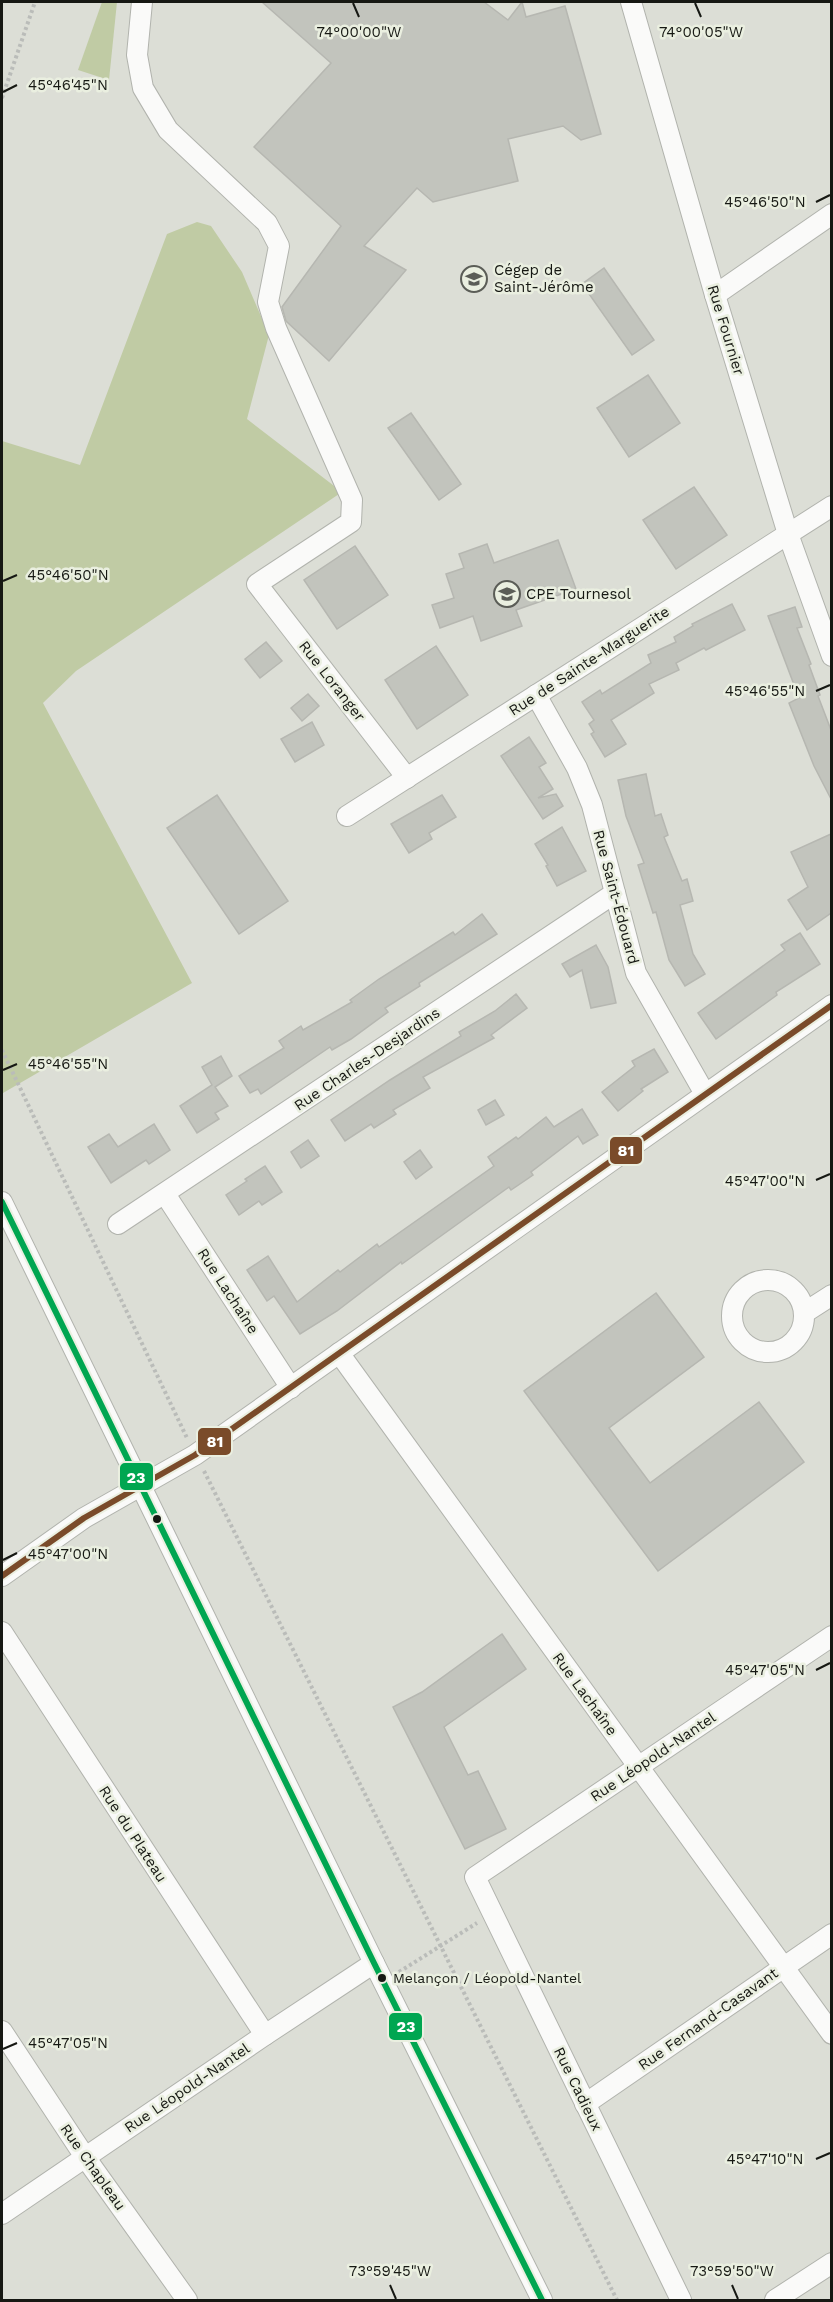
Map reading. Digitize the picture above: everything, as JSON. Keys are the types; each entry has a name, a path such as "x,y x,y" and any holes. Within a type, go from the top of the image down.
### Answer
{"street":[{"name":"Rue Loranger","path":"142,2 137,55 143,88 168,130 267,223 271,230 279,246 268,302 276,328 352,500 351,522 257,584 407,778"},
{"name":"Rue Fournier","path":"631,2 715,295 788,534 831,656"},
{"path":"715,295 831,214"},
{"name":"Rue de Sainte-Marguerite","path":"347,816 831,506"},
{"name":"Rue Saint-Édouard","path":"536,696 576,768 592,805 636,973 705,1094"},
{"name":"Rue Charles-Desjardins","path":"118,1224 615,893"},
{"path":"2,1576 84,1518 195,1455 831,1005"},
{"name":"Rue Lachaîne","path":"165,1194 291,1388"},
{"path":"4,1213 542,2301"},
{"path":"804,1313 831,1295"},
{"name":"Rue Lachaîne","path":"339,1353 831,2034"},
{"name":"Rue du Plateau","path":"2,1632 265,2035"},
{"name":"Rue Léopold-Nantel","path":"475,1877 831,1636"},
{"name":"Rue Cadieux","path":"475,1877 681,2301"},
{"name":"Rue Fernand-Casavant","path":"585,2104 831,1934"},
{"name":"Rue Léopold-Nantel","path":"2,2214 265,2035 374,1964"},
{"name":"Rue Chapleau","path":"2,2031 85,2157 187,2301"},
{"path":"775,2301 831,2263"}],"path":[{"path":"2,98 35,2"},
{"path":"2,1050 195,1455 616,2301"},
{"path":"383,1982 492,1913"}],"green space":[{"path":"102,2 117,2 109,80 78,70"},
{"path":"197,222 211,226 242,272 269,335 247,419 342,492 76,671 43,703 192,983 3,1093 2,441 80,465 167,234"}],"building":[{"path":"262,2 484,2 508,20 522,2 526,17 565,6 601,134 581,140 563,126 508,139 518,181 433,202 417,188 364,246 406,270 329,361 286,321 282,307 341,226 254,147 331,63"},
{"path":"604,268 654,340 632,355 582,284"},
{"path":"648,375 680,423 629,457 597,408"},
{"path":"411,413 461,484 439,500 388,428"},
{"path":"694,487 727,535 676,569 643,520"},
{"path":"558,540 576,589 516,610 522,626 481,641 473,616 440,628 432,605 454,598 446,574 464,568 459,554 487,544 494,563"},
{"path":"355,546 388,595 337,629 304,580"},
{"path":"732,604 745,630 676,663 679,670 649,684 654,693 611,720 626,744 605,757 591,734 594,732 589,724 594,720 582,702 600,690 602,694 651,663 648,655 676,642 674,637 693,626 692,624"},
{"path":"795,607 802,627 797,628 811,664 809,665 820,695 818,696 831,730 831,799 814,766 789,703 799,698 768,616"},
{"path":"266,642 282,661 260,678 245,659"},
{"path":"436,646 468,695 417,729 385,680"},
{"path":"308,694 319,706 302,721 291,708"},
{"path":"312,722 324,745 295,762 281,739"},
{"path":"529,737 546,763 539,767 553,789 538,798 556,794 563,806 543,819 501,756"},
{"path":"646,774 655,816 661,814 668,835 664,837 682,881 687,879 693,901 680,905 693,954 705,974 685,986 669,960 656,912 653,913 638,865 644,863 626,816 618,780"},
{"path":"217,795 288,901 239,934 167,828"},
{"path":"442,795 456,817 429,833 432,839 409,853 391,824"},
{"path":"562,827 586,871 557,886 535,844"},
{"path":"831,834 831,913 807,930 788,900 808,887 791,852"},
{"path":"482,914 497,934 419,983 420,986 385,1008 388,1012 351,1039 332,1050 330,1047 261,1094 258,1089 250,1093 239,1076 284,1048 279,1041 301,1026 303,1030 352,1002 350,1000 379,979 453,932 455,935"},
{"path":"800,933 820,964 776,992 777,995 716,1039 698,1013 785,950 781,945"},
{"path":"596,945 608,967 616,1003 591,1008 582,970 570,977 562,964"},
{"path":"516,994 527,1008 491,1035 494,1038 423,1077 430,1088 393,1110 396,1114 374,1128 371,1124 345,1141 331,1120 461,1036 459,1032 495,1011"},
{"path":"654,1049 668,1072 641,1089 643,1091 618,1111 602,1092 635,1066 632,1061"},
{"path":"221,1056 232,1076 215,1087 228,1106 215,1113 219,1119 197,1133 180,1106 212,1085 202,1067"},
{"path":"495,1100 504,1115 486,1125 478,1110"},
{"path":"582,1109 598,1135 583,1144 578,1136 531,1172 533,1175 511,1190 509,1187 402,1264 401,1262 337,1311 300,1334 274,1296 267,1301 247,1270 268,1256 297,1302 338,1270 340,1272 377,1244 379,1247 494,1166 488,1157 516,1137 518,1139 546,1117 554,1127"},
{"path":"154,1124 170,1150 149,1164 146,1160 111,1183 88,1147 109,1134 118,1147"},
{"path":"308,1140 319,1156 301,1168 291,1152"},
{"path":"420,1150 432,1167 416,1179 404,1162"},
{"path":"265,1166 282,1192 262,1205 259,1201 239,1215 226,1195"},
{"path":"656,1293 704,1357 609,1428 650,1483 759,1402 804,1462 658,1571 524,1391"},
{"path":"502,1634 526,1669 444,1727 468,1775 478,1771 506,1829 465,1849 393,1707 422,1692"}],"transit line":[{"name":"81","path":"2,1576 84,1518 195,1455 832,1005"},
{"name":"23","path":"2,1202 374,1963 542,2300"}],"place":[{"name":"Cégep de Saint-Jérôme","path":"474,279"},
{"name":"CPE Tournesol","path":"507,594"},
{"name":"Melançon / Léopold-Nantel","path":"382,1978"}]}
